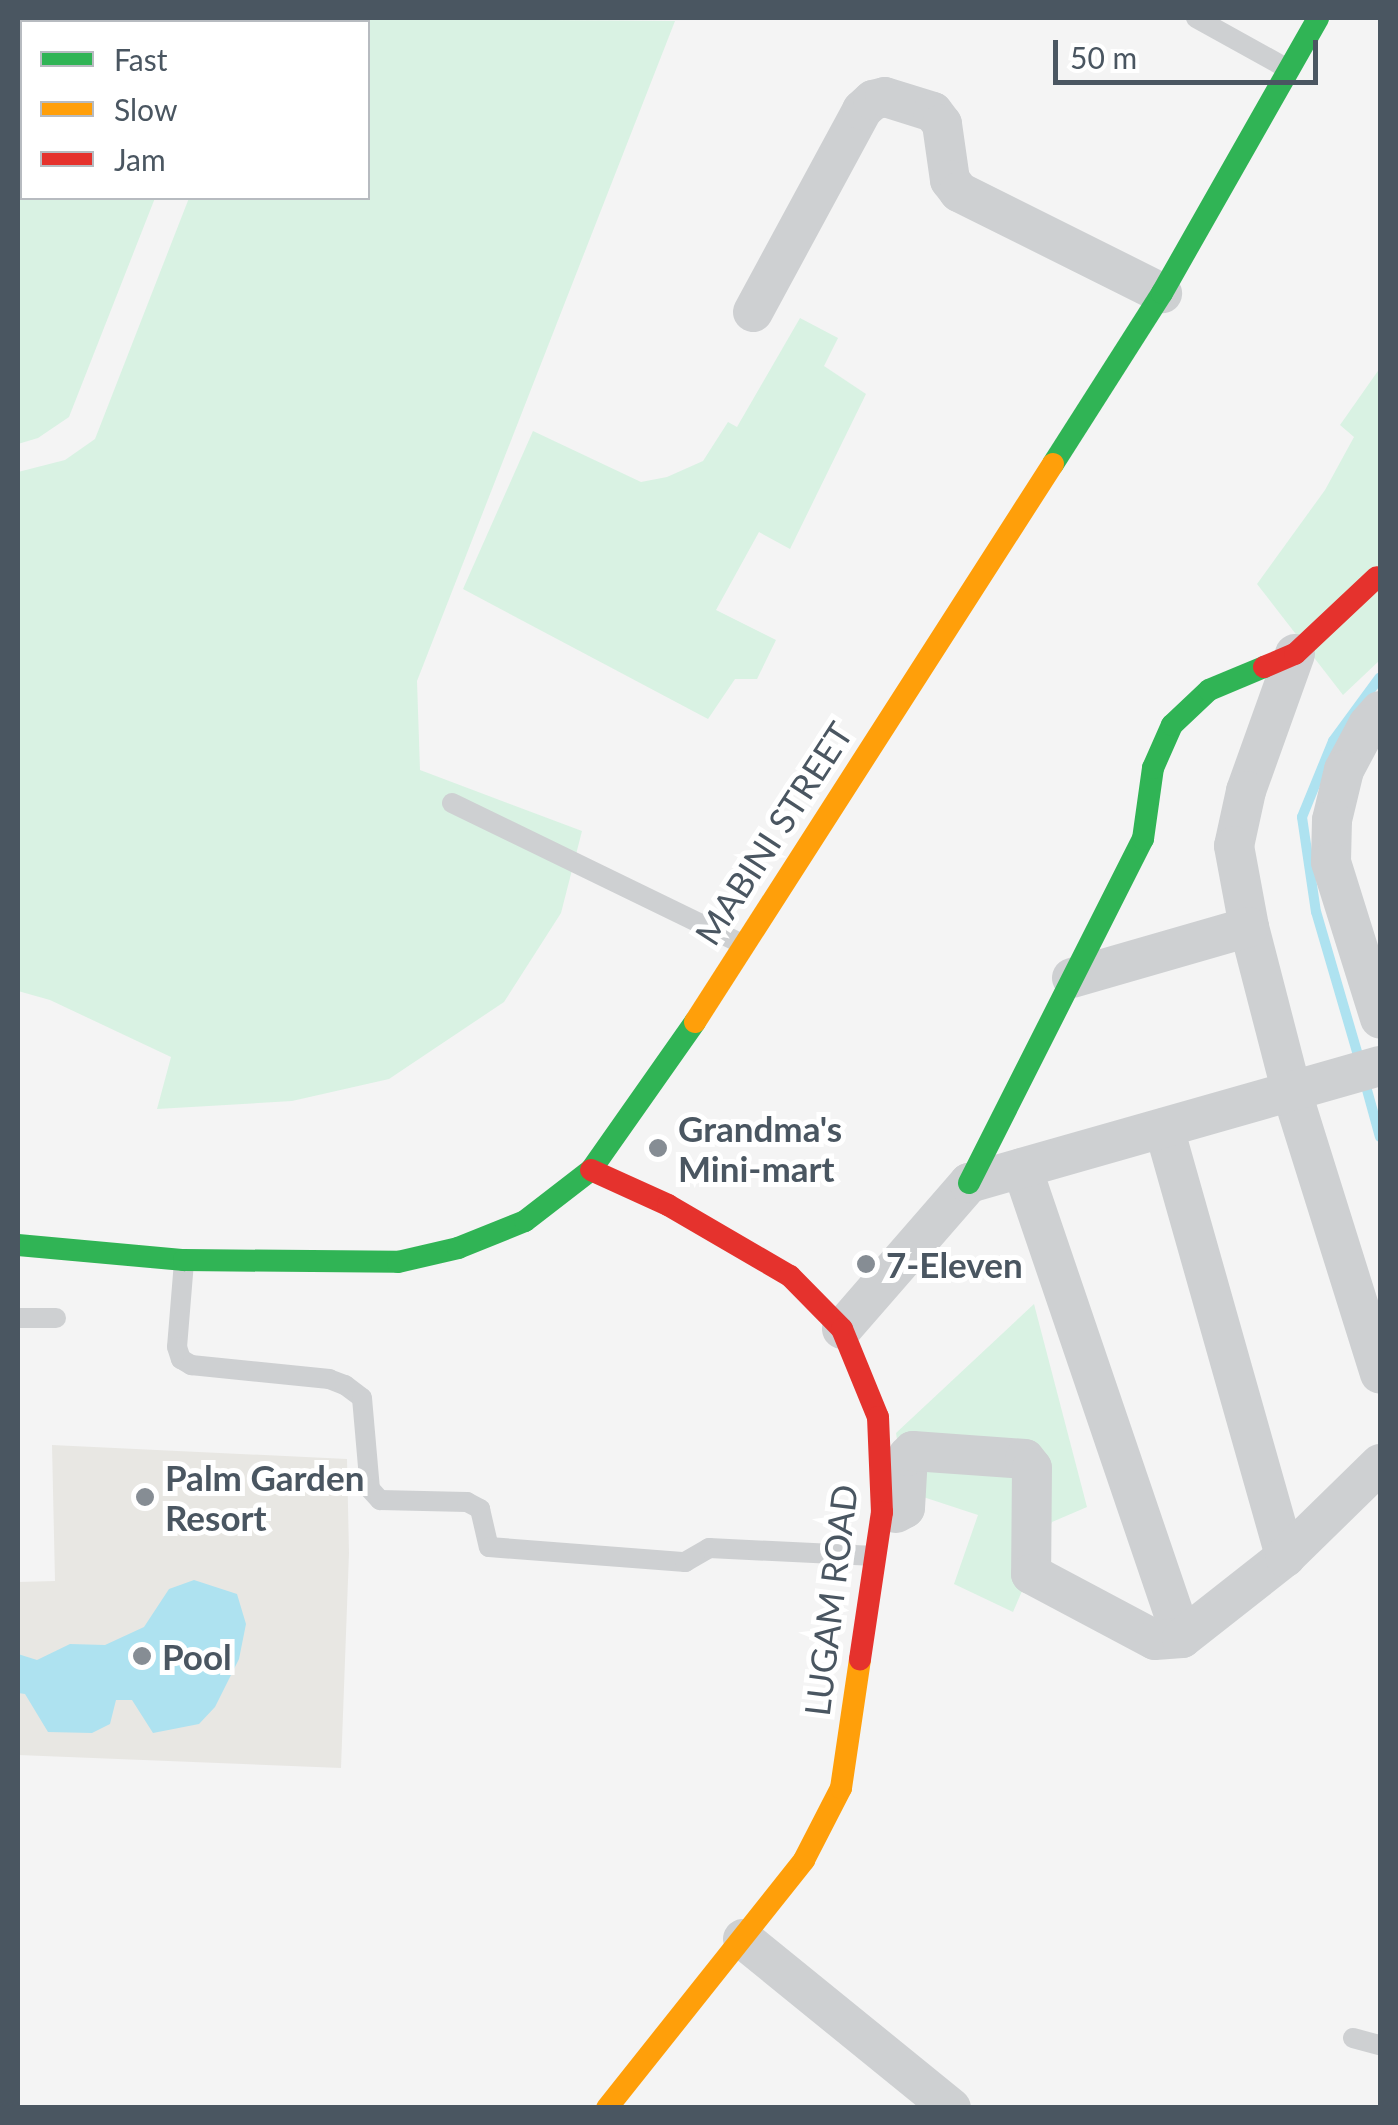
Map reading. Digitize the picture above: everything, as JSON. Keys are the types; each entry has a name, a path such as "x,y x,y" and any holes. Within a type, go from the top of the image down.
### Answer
{"main road":[{"name":"MABINI STREET","path":"18,1246 184,1260 398,1262 458,1248 525,1221 591,1170 660,1077 1162,294 1318,18"},
{"path":"969,1183 1143,839 1153,768 1172,725 1208,690 1295,654 1377,576"},
{"name":"LUGAM ROAD","path":"591,1170 668,1205 790,1276 842,1329 878,1417 882,1512 841,1788 804,1860 607,2108"}],"street":[{"path":"753,312 862,110 872,100 885,96 933,112 942,124 950,180 959,192 1162,294"},
{"path":"1295,654 1246,791 1234,846 1249,927 1292,1093 1380,1374"},
{"path":"1380,712 1368,725 1344,770 1332,820 1331,862 1380,1018"},
{"path":"1072,978 1249,927"},
{"path":"842,1329 969,1183 1370,1070"},
{"path":"1164,1128 1285,1557"},
{"path":"1022,1168 1182,1638"},
{"path":"882,1512 904,1512 908,1456 913,1451 1026,1459 1032,1468 1032,1574 1156,1640 1182,1638 1285,1557 1380,1464"},
{"path":"743,1939 951,2108"}],"lane":[{"path":"1196,18 1290,70"},
{"path":"452,803 744,945"},
{"path":"184,1260 178,1347 181,1358 191,1366 329,1379 346,1384 362,1398 370,1488 380,1500 467,1502 480,1510 484,1538 490,1547 686,1562 709,1548 875,1556"},
{"path":"18,1318 56,1318"},
{"path":"1353,2038 1380,2046"}],"shaded area":[{"path":"52,1445 347,1459 349,1553 341,1768 18,1755 18,1582 55,1581"}],"green space":[{"path":"34,18 225,18 225,20"},
{"path":"259,18 675,21 417,681 420,770 582,831 561,913 504,1002 389,1079 292,1101 157,1109 171,1057 50,1000 18,991 18,472 65,460 95,439 188,200 370,200 370,20"},
{"path":"20,60 20,200 154,200 69,417 38,438 18,444"},
{"path":"800,318 838,338 824,366 866,394 790,549 759,532 716,610 776,640 757,679 735,679 708,719 463,589 533,431 641,482 667,477 703,461 728,422 737,427"},
{"path":"1380,368 1380,660 1343,695 1257,584 1325,490 1354,437 1340,425"},
{"path":"1034,1304 1087,1507 1052,1522 1013,1612 954,1584 978,1515 905,1491 896,1433"}],"water":[{"name":"Pool","path":"194,1580 237,1594 246,1624 239,1659 215,1707 199,1724 153,1733 132,1700 116,1700 110,1724 92,1733 48,1732 25,1694 18,1693 18,1654 37,1660 70,1644 105,1645 144,1627 169,1589"}],"waterway":[{"path":"1360,1062 1316,912 1302,817 1333,741 1380,677"},
{"path":"1364,1079 1380,1137"}],"traffic: fast":[{"path":"1053,464 1162,293 1318,18"},
{"path":"969,1183 1143,839 1153,768 1172,725 1209,690 1264,667"},
{"path":"18,1245 184,1260 398,1262 458,1248 525,1221 591,1170 695,1022"}],"traffic: slow":[{"path":"695,1022 1053,464"},
{"path":"607,2108 804,1860 841,1788 860,1659"}],"traffic: jam":[{"path":"1264,667 1295,654 1377,577"},
{"path":"591,1170 668,1205 790,1276 842,1329 878,1417 882,1512 860,1659"}],"place":[{"name":"Grandma's Mini-mart","path":"658,1148"},
{"name":"7-Eleven","path":"866,1264"},
{"name":"Palm Garden Resort","path":"145,1497"},
{"name":"Pool","path":"142,1656"}]}
